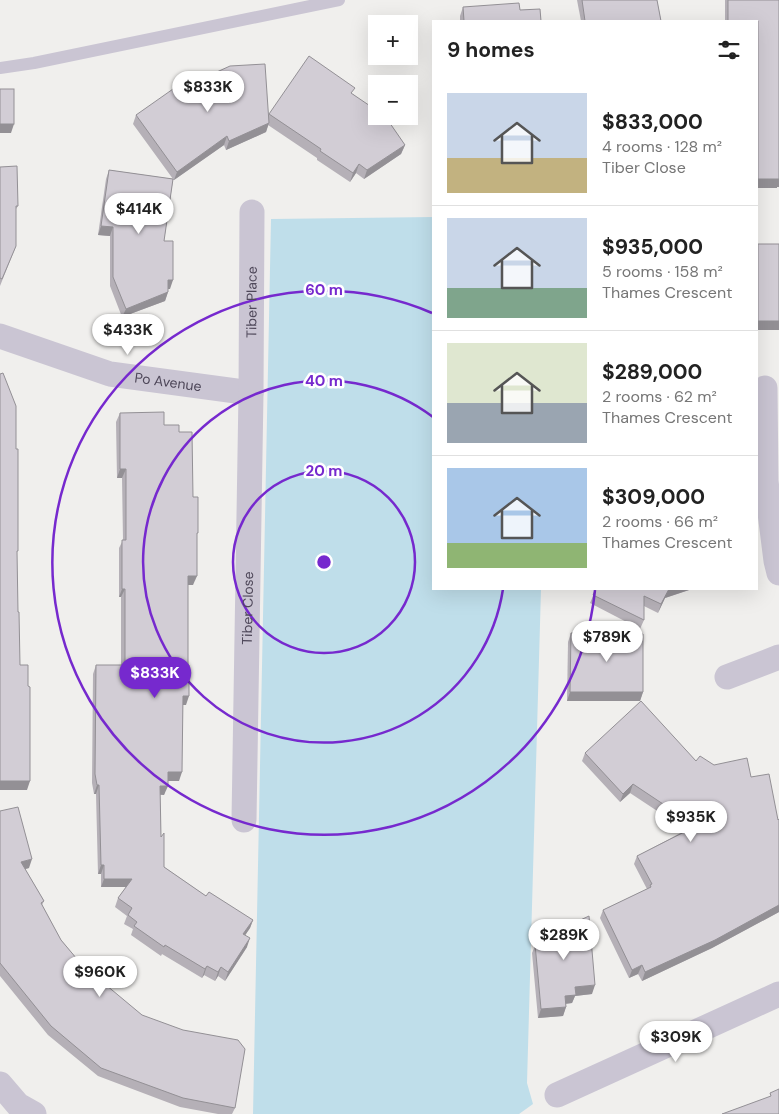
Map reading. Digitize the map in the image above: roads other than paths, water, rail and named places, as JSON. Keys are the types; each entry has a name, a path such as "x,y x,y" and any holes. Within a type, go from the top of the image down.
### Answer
{"street":[{"name":"Tiber Place","path":"251,394 252,212"},
{"name":"Po Avenue","path":"0,336 110,374 251,394"},
{"path":"767,388 766,481 779,572"},
{"name":"Tiber Close","path":"244,820 251,394"},
{"path":"727,677 779,657"},
{"path":"557,1095 779,994"},
{"path":"0,1084 21,1111"}],"lane":[{"path":"0,68 34,63 339,0"}]}
